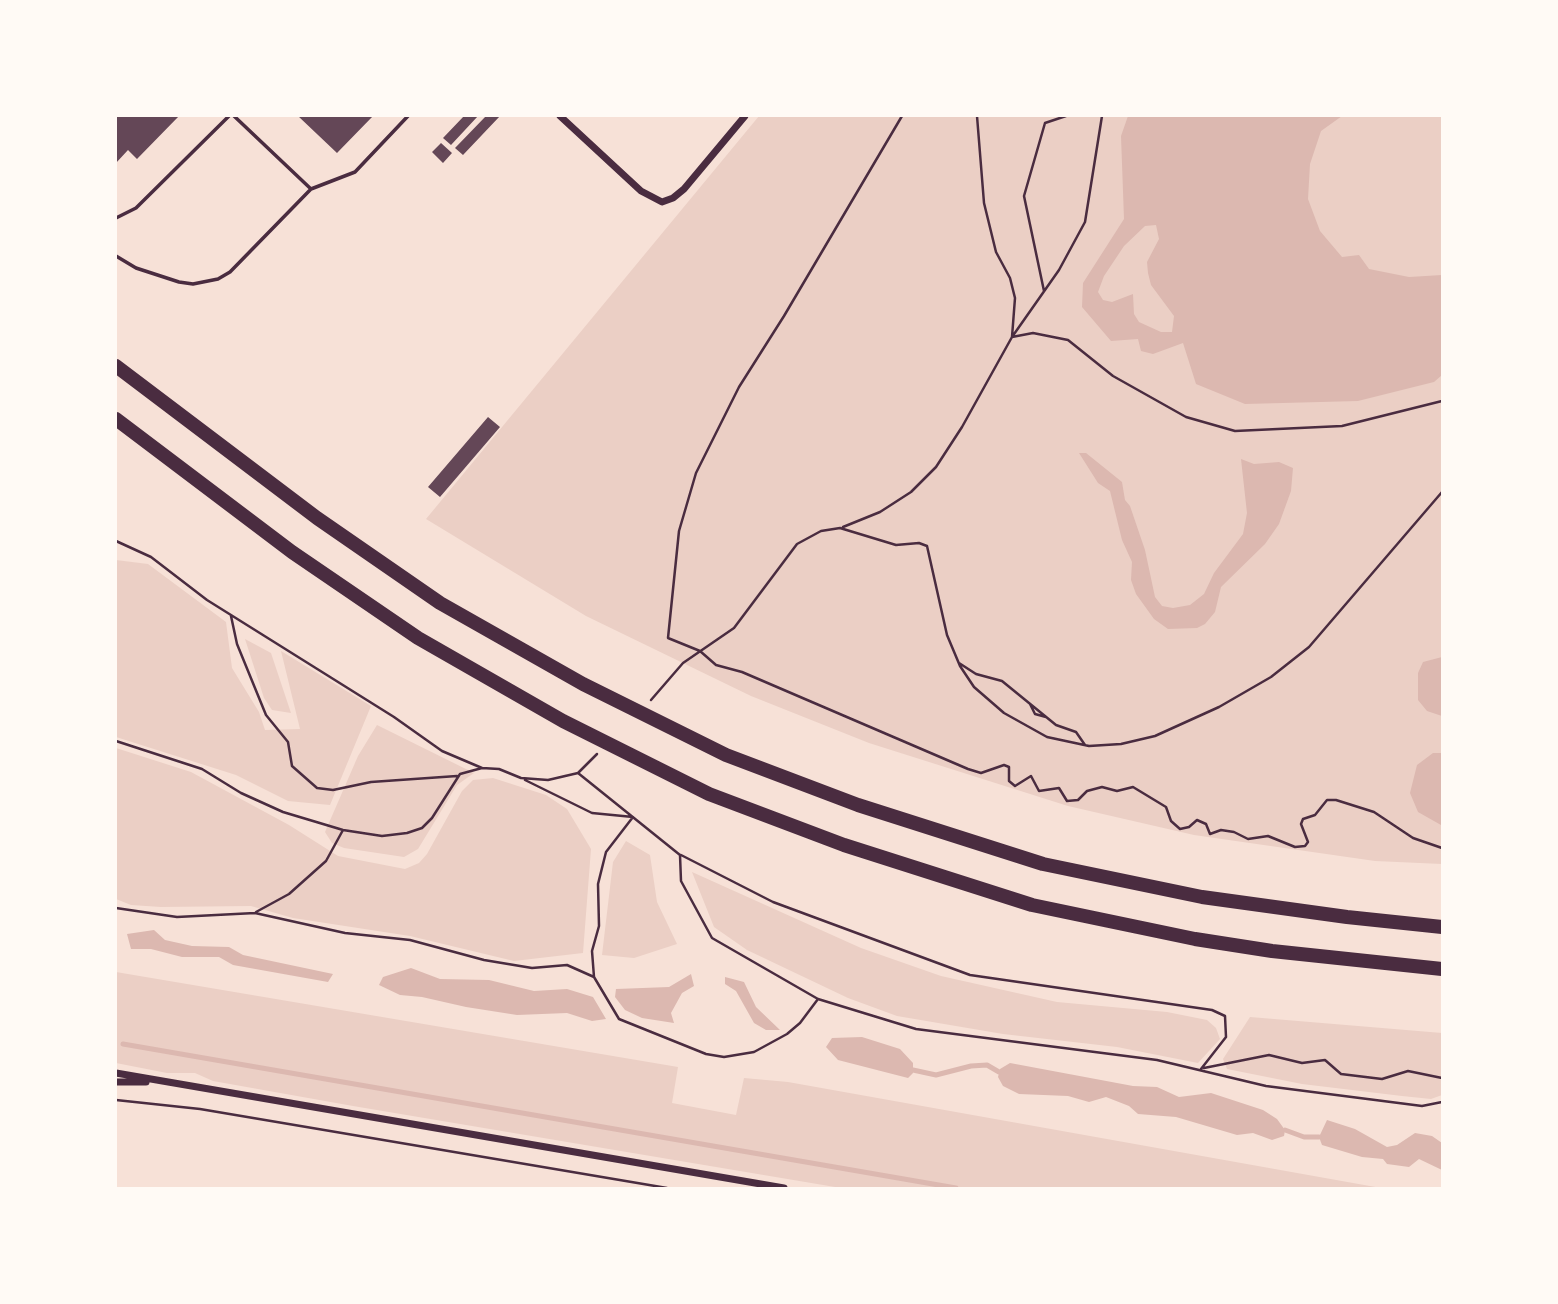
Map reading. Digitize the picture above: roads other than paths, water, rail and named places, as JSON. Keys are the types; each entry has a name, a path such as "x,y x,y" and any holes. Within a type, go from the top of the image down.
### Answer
{"highway":[{"path":"116,366 317,518 440,603 583,684 726,755 858,805 1043,864 1226,901 1443,926"},
{"path":"116,419 292,552 418,638 563,721 709,793 844,845 1032,905 1208,941 1443,969"}],"street":[{"path":"560,116 641,191 662,202 679,195 745,116"},
{"path":"116,1073 784,1188"},
{"path":"116,1082 165,1082"}],"lane":[{"path":"116,218 136,208 231,116 311,189"},
{"path":"116,256 136,268 179,282 207,283 218,279 311,189 355,172 408,116"}],"waterway":[{"path":"123,1044 956,1188"},
{"path":"913,1070 936,1075 987,1065 999,1072"},
{"path":"1285,1130 1304,1137 1319,1137"}]}
